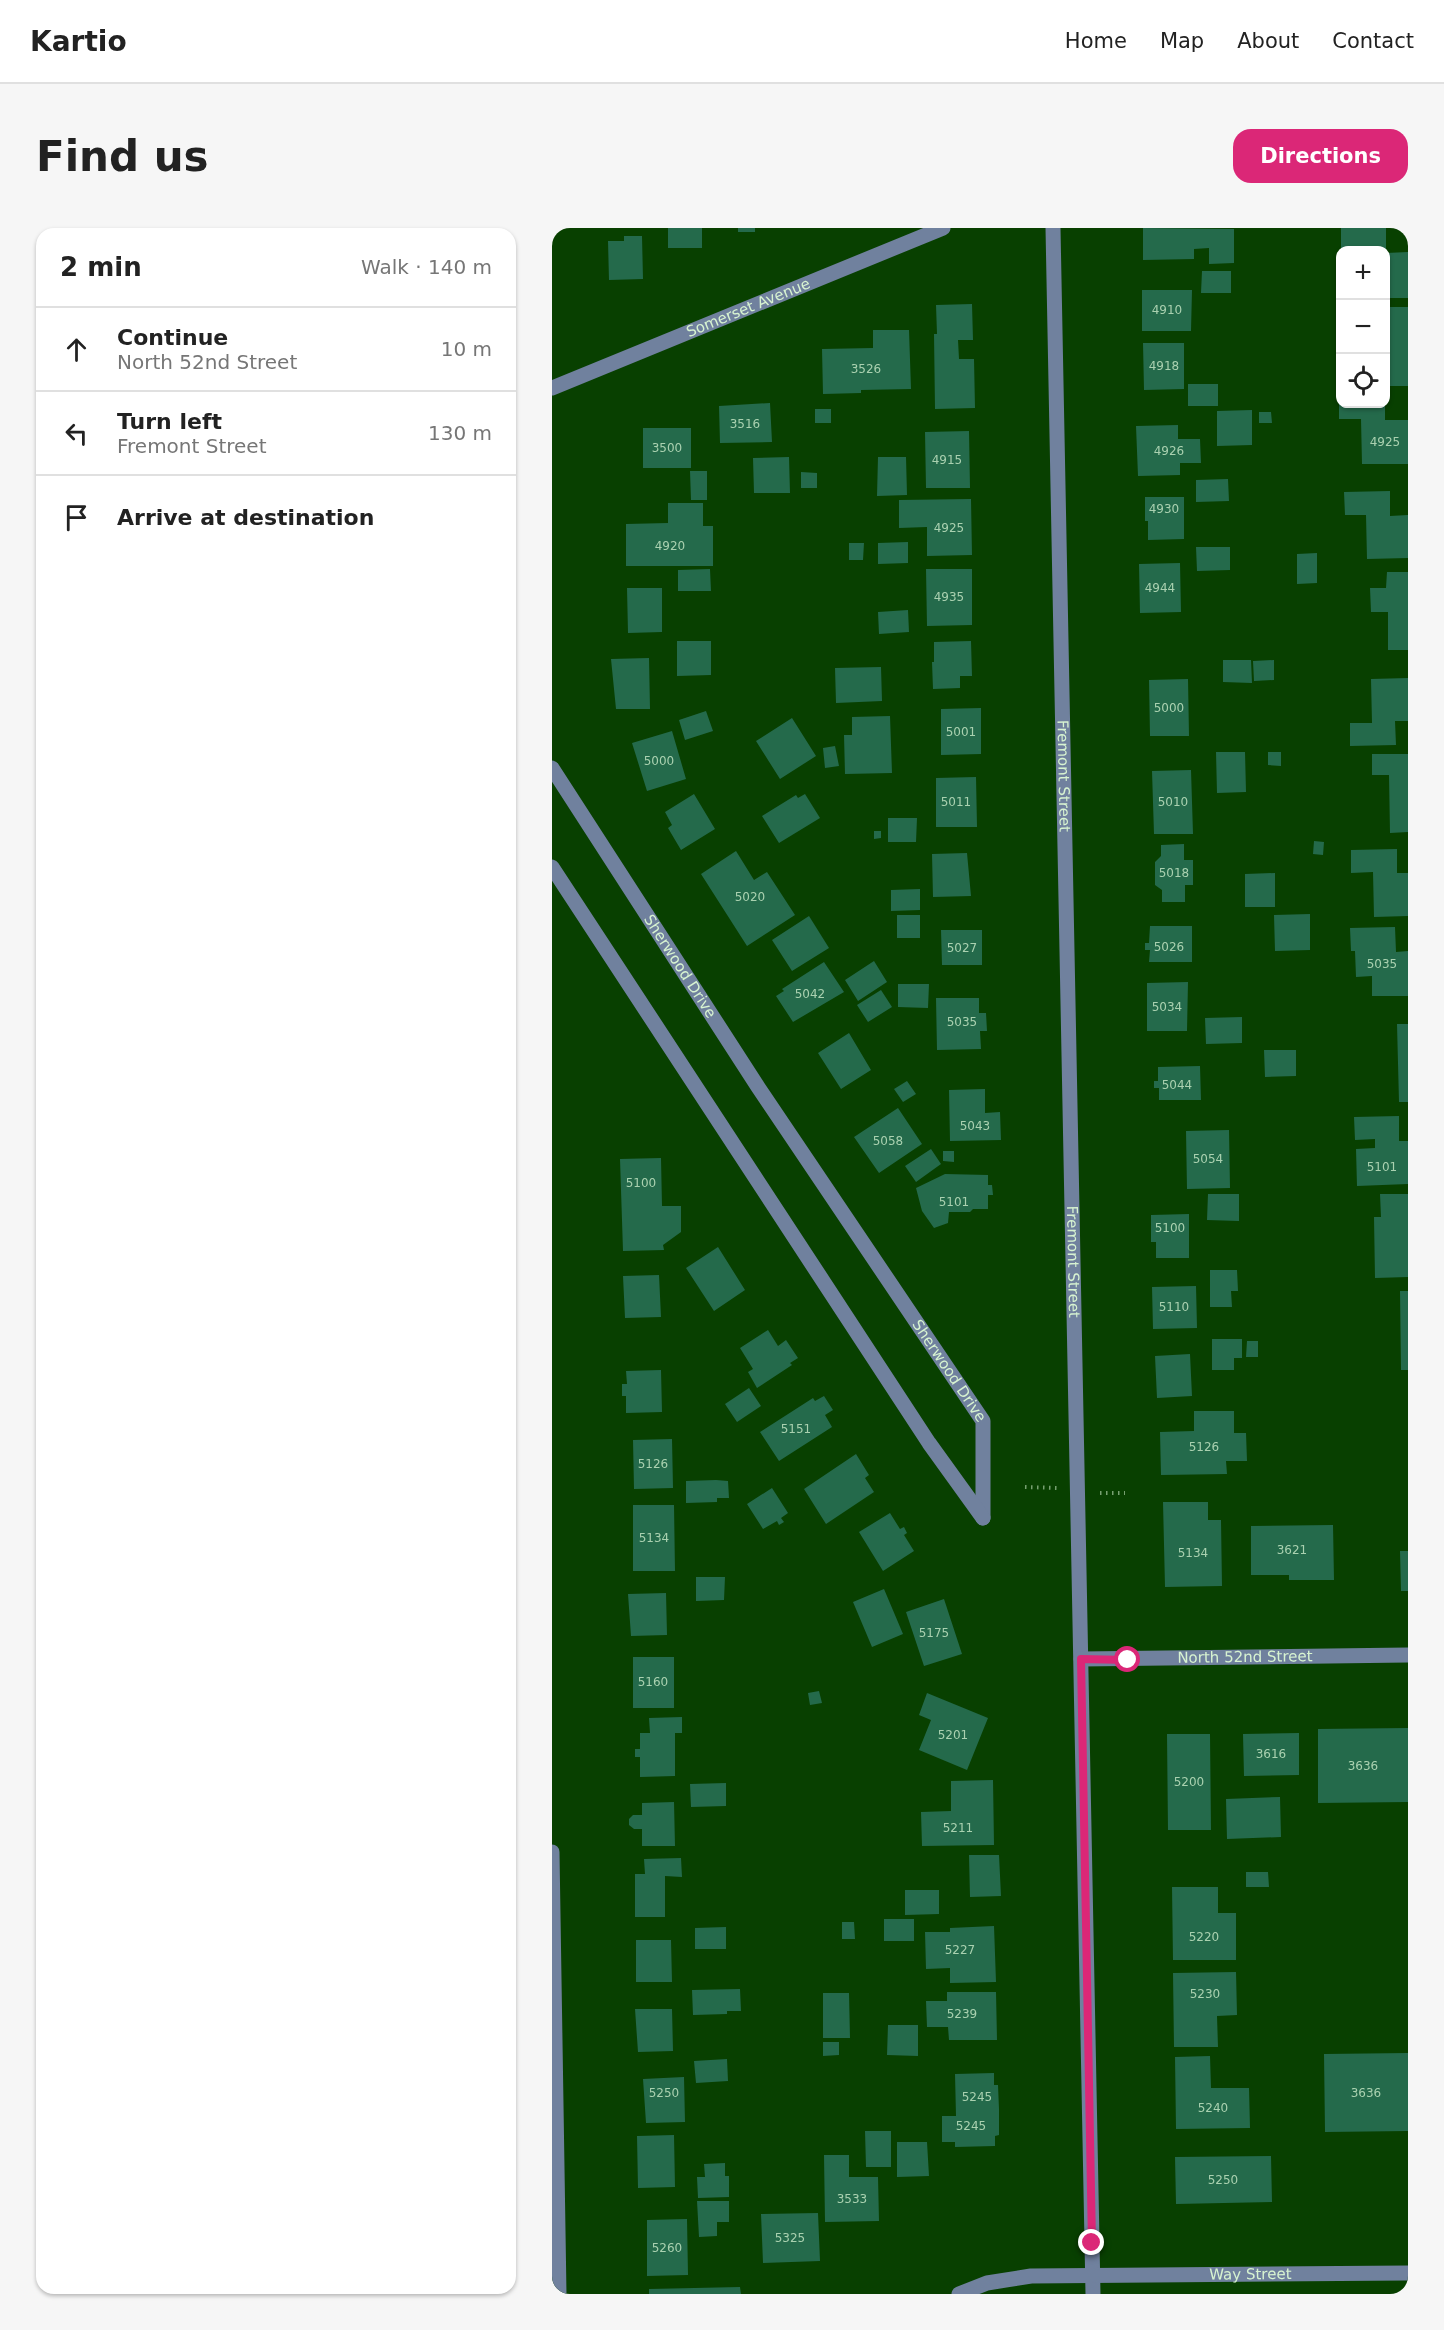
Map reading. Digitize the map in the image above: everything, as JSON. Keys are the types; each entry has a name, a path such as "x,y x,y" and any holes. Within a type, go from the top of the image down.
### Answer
{"street":[{"name":"Somerset Avenue","path":"552,388 943,228"},
{"name":"Fremont Street","path":"1053,228 1093,2294"},
{"name":"Sherwood Drive","path":"552,768 758,1086 983,1420 983,1518 929,1443 552,867"},
{"name":"North 52nd Street","path":"1081,1659 1408,1655"},
{"path":"552,1852 554,2170 559,2294"},
{"name":"Way Street","path":"959,2294 1000,2280 1031,2276 1408,2273"}],"building":[{"path":"668,228 702,228 702,248 668,248"},
{"path":"738,228 755,228 755,232 738,232"},
{"path":"1143,228 1234,229 1234,263 1209,264 1209,248 1194,249 1194,259 1143,260"},
{"path":"1341,228 1386,228 1386,246 1341,246"},
{"path":"624,236 642,236 643,279 609,280 608,241 624,241"},
{"path":"1408,252 1408,298 1390,298 1390,253"},
{"path":"1202,271 1231,271 1231,293 1201,293"},
{"path":"1142,290 1192,290 1191,331 1142,331"},
{"path":"972,304 973,340 958,340 959,359 974,359 975,408 935,409 936,305"},
{"path":"1390,307 1408,307 1408,386 1390,386"},
{"path":"873,330 909,330 911,389 861,390 861,393 823,394 822,349 873,348"},
{"path":"1143,343 1184,343 1184,389 1144,390"},
{"path":"1188,384 1218,384 1218,406 1188,406"},
{"path":"770,403 772,442 720,443 719,406"},
{"path":"1339,408 1385,408 1385,420 1408,420 1408,464 1362,464 1361,419 1339,419"},
{"path":"815,409 831,409 831,423 815,423"},
{"path":"1252,410 1252,445 1217,446 1217,411"},
{"path":"1259,412 1271,412 1272,423 1259,423"},
{"path":"1178,425 1178,439 1200,439 1201,463 1180,463 1180,475 1138,476 1136,426"},
{"path":"643,428 691,428 691,468 643,468"},
{"path":"969,431 970,488 926,488 925,432"},
{"path":"789,457 790,493 754,493 753,458"},
{"path":"878,457 906,457 907,495 877,496"},
{"path":"690,471 707,471 707,500 691,500"},
{"path":"801,472 817,473 817,488 801,488"},
{"path":"1228,479 1229,501 1196,502 1196,480"},
{"path":"1390,491 1390,516 1408,515 1408,558 1367,559 1366,515 1345,515 1344,492"},
{"path":"1145,497 1184,497 1184,539 1148,540"},
{"path":"971,499 972,555 927,556 927,527 899,528 899,500"},
{"path":"668,503 703,503 703,526 713,526 713,566 626,566 626,524 668,523"},
{"path":"908,542 908,563 878,564 878,543"},
{"path":"849,543 864,543 863,560 849,560"},
{"path":"1196,547 1230,547 1230,570 1197,571"},
{"path":"1317,553 1317,583 1297,584 1297,554"},
{"path":"1180,563 1181,612 1140,613 1139,564"},
{"path":"710,569 711,591 678,591 678,570"},
{"path":"926,569 972,569 972,625 927,626"},
{"path":"1387,572 1408,572 1408,650 1388,650 1388,612 1371,612 1370,588 1386,588"},
{"path":"627,588 662,588 662,632 628,633"},
{"path":"908,610 909,632 879,634 878,612"},
{"path":"677,641 711,641 711,675 677,676"},
{"path":"971,641 972,676 960,676 960,688 933,689 934,642"},
{"path":"649,658 650,709 616,709 611,659"},
{"path":"1223,660 1251,660 1252,683 1223,682"},
{"path":"1274,660 1274,680 1254,681 1253,661"},
{"path":"881,667 882,701 836,703 835,668"},
{"path":"1408,678 1408,721 1395,721 1396,745 1350,746 1350,723 1372,723 1371,679"},
{"path":"1188,679 1189,736 1150,736 1149,680"},
{"path":"981,708 981,754 941,755 941,709"},
{"path":"706,711 713,731 685,740 679,720"},
{"path":"890,716 892,773 845,774 844,735 852,735 852,717"},
{"path":"792,718 816,756 780,779 756,741"},
{"path":"672,731 686,779 647,791 632,743"},
{"path":"835,746 839,766 825,768 823,748"},
{"path":"1216,752 1245,752 1246,792 1217,793"},
{"path":"1268,752 1281,752 1281,766 1268,765"},
{"path":"1372,754 1408,754 1408,832 1390,833 1389,775 1372,775"},
{"path":"1191,770 1193,834 1154,834 1152,771"},
{"path":"976,777 977,827 936,827 936,778"},
{"path":"694,794 715,829 681,850 668,828 672,825 665,812"},
{"path":"805,794 820,818 779,843 762,816 796,795 798,798"},
{"path":"888,818 917,818 916,842 888,842"},
{"path":"874,831 881,831 881,838 874,839"},
{"path":"1314,841 1324,842 1323,855 1313,854"},
{"path":"1184,844 1184,860 1193,860 1193,885 1185,885 1185,902 1162,902 1162,890 1155,885 1155,862 1161,856 1161,845"},
{"path":"1397,849 1397,873 1408,873 1408,916 1374,917 1373,872 1351,873 1351,850"},
{"path":"736,851 754,880 767,872 795,915 747,946 701,874"},
{"path":"967,853 971,896 933,897 932,854"},
{"path":"1275,873 1275,907 1245,907 1245,874"},
{"path":"920,889 920,910 891,911 891,890"},
{"path":"1310,914 1310,950 1275,951 1274,915"},
{"path":"897,915 920,915 920,938 897,938"},
{"path":"809,916 829,948 792,971 772,940"},
{"path":"1150,926 1192,926 1192,962 1149,962 1150,950 1145,950 1145,943 1149,943"},
{"path":"1395,927 1396,952 1408,951 1408,996 1372,996 1372,976 1356,977 1355,951 1351,951 1350,928"},
{"path":"941,930 982,930 982,965 942,965"},
{"path":"874,961 887,982 858,1001 845,980"},
{"path":"824,962 844,992 793,1022 776,996 784,991 782,989"},
{"path":"1188,982 1187,1031 1147,1031 1147,983"},
{"path":"898,984 929,984 928,1008 898,1007"},
{"path":"881,990 892,1007 868,1022 857,1005"},
{"path":"936,998 979,998 979,1013 986,1013 987,1031 980,1031 981,1049 937,1050"},
{"path":"1242,1017 1242,1043 1206,1044 1205,1018"},
{"path":"1397,1024 1408,1024 1408,1102 1399,1102"},
{"path":"849,1033 871,1070 841,1089 818,1053"},
{"path":"1264,1050 1296,1050 1296,1076 1265,1077"},
{"path":"1200,1066 1201,1100 1159,1100 1159,1088 1154,1088 1154,1081 1158,1081 1158,1067"},
{"path":"907,1081 916,1094 903,1102 894,1089"},
{"path":"985,1089 985,1113 1000,1112 1001,1140 950,1141 949,1090"},
{"path":"898,1108 922,1144 879,1173 854,1137"},
{"path":"1399,1116 1399,1141 1408,1141 1408,1184 1357,1186 1356,1149 1375,1148 1375,1139 1355,1140 1354,1117"},
{"path":"1229,1130 1230,1188 1187,1189 1186,1131"},
{"path":"931,1149 941,1164 916,1182 905,1166"},
{"path":"943,1151 954,1151 954,1162 943,1161"},
{"path":"661,1158 662,1206 681,1206 681,1232 663,1245 664,1250 623,1251 620,1159"},
{"path":"945,1174 988,1175 988,1185 992,1185 993,1195 988,1195 988,1209 949,1212 948,1223 934,1228 922,1211 916,1188"},
{"path":"1208,1194 1239,1194 1239,1221 1207,1220"},
{"path":"1380,1194 1408,1194 1408,1277 1375,1278 1374,1217 1381,1217"},
{"path":"1189,1214 1189,1258 1156,1258 1156,1242 1151,1242 1151,1215"},
{"path":"718,1247 745,1290 714,1311 686,1268"},
{"path":"1210,1270 1237,1270 1238,1291 1231,1291 1232,1307 1210,1307"},
{"path":"659,1275 661,1317 625,1318 623,1276"},
{"path":"1196,1286 1197,1328 1153,1329 1152,1287"},
{"path":"1400,1291 1408,1291 1408,1370 1401,1370"},
{"path":"768,1330 778,1346 786,1340 798,1358 790,1363 792,1365 757,1388 748,1372 753,1369 740,1348"},
{"path":"1212,1339 1242,1339 1242,1358 1234,1358 1234,1370 1212,1370"},
{"path":"1247,1341 1258,1341 1258,1357 1246,1357"},
{"path":"1190,1354 1192,1396 1157,1398 1155,1356"},
{"path":"661,1370 662,1412 626,1413 626,1396 622,1396 622,1384 627,1384 626,1371"},
{"path":"749,1388 761,1406 737,1422 725,1404"},
{"path":"824,1396 833,1410 825,1415 832,1427 779,1461 760,1432 813,1398 815,1401"},
{"path":"1194,1411 1234,1411 1234,1433 1246,1433 1247,1461 1226,1461 1227,1474 1161,1475 1160,1432 1194,1431"},
{"path":"672,1439 673,1488 634,1489 633,1440"},
{"path":"856,1454 869,1475 865,1478 874,1492 826,1524 804,1489"},
{"path":"686,1481 728,1481 729,1498 717,1498 717,1502 686,1503"},
{"path":"772,1488 788,1513 781,1518 784,1522 779,1525 777,1521 763,1529 747,1504"},
{"path":"1163,1502 1208,1502 1208,1520 1221,1520 1222,1586 1165,1587"},
{"path":"633,1505 674,1505 675,1571 633,1571"},
{"path":"890,1513 900,1529 904,1527 907,1533 904,1535 914,1551 883,1571 859,1532"},
{"path":"1333,1525 1334,1580 1289,1580 1289,1575 1251,1575 1251,1526"},
{"path":"1400,1551 1408,1551 1408,1591 1401,1591"},
{"path":"696,1577 725,1577 724,1600 696,1601"},
{"path":"884,1589 903,1634 872,1647 853,1602"},
{"path":"666,1593 667,1635 631,1636 628,1594"},
{"path":"944,1599 962,1654 924,1666 906,1612"},
{"path":"633,1657 674,1657 674,1708 633,1708"},
{"path":"819,1691 822,1703 810,1705 808,1693"},
{"path":"927,1693 988,1718 967,1770 919,1750 931,1720 919,1715"},
{"path":"682,1717 682,1733 675,1733 675,1776 640,1777 640,1757 635,1757 635,1749 640,1749 640,1733 650,1733 649,1718"},
{"path":"1408,1728 1408,1802 1318,1803 1318,1729"},
{"path":"1299,1733 1299,1775 1244,1776 1243,1734"},
{"path":"1167,1734 1210,1734 1211,1830 1168,1830"},
{"path":"993,1780 994,1845 922,1846 921,1812 951,1811 951,1781"},
{"path":"726,1783 726,1806 691,1807 690,1784"},
{"path":"1280,1797 1281,1837 1227,1839 1226,1799"},
{"path":"674,1802 675,1846 642,1846 642,1829 634,1829 629,1825 629,1819 633,1815 642,1815 642,1803"},
{"path":"969,1855 999,1855 1001,1896 970,1897"},
{"path":"681,1858 682,1877 665,1876 665,1917 635,1917 635,1874 645,1874 644,1859"},
{"path":"1246,1872 1268,1872 1269,1887 1246,1887"},
{"path":"1172,1887 1218,1887 1218,1913 1236,1913 1236,1960 1173,1960"},
{"path":"905,1890 939,1890 939,1914 905,1915"},
{"path":"884,1919 914,1919 914,1941 884,1941"},
{"path":"842,1922 854,1922 855,1939 842,1939"},
{"path":"994,1926 996,1982 950,1983 950,1968 926,1969 925,1932 950,1932 950,1928"},
{"path":"726,1927 726,1949 695,1949 695,1928"},
{"path":"636,1940 671,1940 672,1982 636,1982"},
{"path":"1236,1972 1237,2015 1217,2016 1218,2047 1174,2047 1173,1973"},
{"path":"740,1989 741,2011 727,2011 727,2014 693,2015 692,1990"},
{"path":"947,1992 996,1992 997,2040 949,2040 948,2027 927,2027 926,2001 947,2001"},
{"path":"823,1993 849,1993 850,2038 823,2038"},
{"path":"635,2009 672,2009 673,2051 638,2052"},
{"path":"888,2025 918,2025 918,2056 887,2055"},
{"path":"823,2042 839,2042 839,2055 823,2056"},
{"path":"1408,2053 1408,2131 1325,2132 1324,2054"},
{"path":"1210,2056 1211,2088 1249,2088 1250,2128 1176,2129 1175,2057"},
{"path":"727,2059 728,2081 696,2083 694,2061"},
{"path":"994,2073 994,2085 998,2085 999,2109 999,2135 995,2136 995,2146 955,2147 955,2142 942,2142 942,2116 956,2116 955,2074"},
{"path":"684,2077 685,2122 646,2123 643,2079"},
{"path":"865,2131 891,2131 891,2167 866,2167"},
{"path":"674,2135 675,2187 638,2188 637,2136"},
{"path":"897,2142 927,2142 929,2176 897,2177"},
{"path":"824,2155 849,2155 849,2177 878,2177 879,2221 825,2222"},
{"path":"1271,2156 1272,2202 1176,2204 1175,2157"},
{"path":"725,2163 725,2176 729,2176 729,2197 698,2198 697,2177 705,2177 704,2164"},
{"path":"697,2201 729,2201 729,2222 717,2222 717,2236 699,2237"},
{"path":"818,2213 820,2261 763,2263 761,2214"},
{"path":"687,2219 688,2275 647,2276 647,2220"},
{"path":"740,2287 741,2294 649,2294 649,2289"}],"route":[{"path":"1092,2243 1081,1659 1128,1660"}]}
